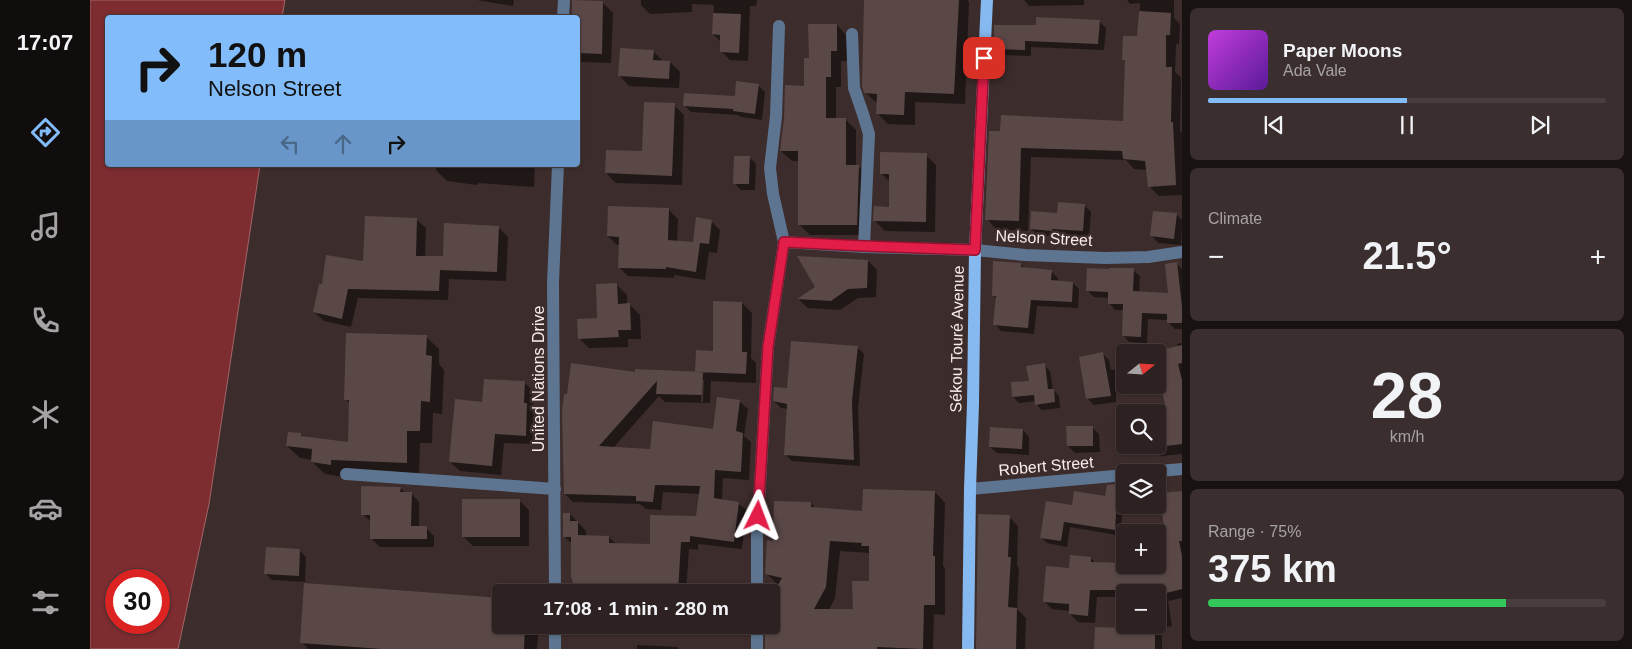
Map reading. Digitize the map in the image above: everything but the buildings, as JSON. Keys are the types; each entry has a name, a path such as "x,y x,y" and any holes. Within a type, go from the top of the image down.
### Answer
{"main road":[{"name":"Sékou Touré Avenue","path":"968,649 975,250 987,0"}],"street":[{"path":"564,0 564,15"},
{"path":"757,584 757,535 768,347 784,242 773,194 770,168 776,116 779,26"},
{"path":"852,34 854,88 869,134 864,246"},
{"name":"United Nations Drive","path":"555,584 553,283 558,167"},
{"name":"Nelson Street","path":"784,242 975,250 1025,255 1104,258 1148,257 1182,252"},
{"path":"1166,470 1182,469"},
{"path":"346,474 555,489"},
{"name":"Robert Street","path":"970,489 1116,476"},
{"path":"555,634 555,649"},
{"path":"757,634 757,649"}],"shaded area":[{"path":"90,0 285,0 282,15 105,15 105,167 260,167 209,504 178,649 90,649"}],"route":[{"path":"758,516 768,347 784,242 975,250 984,58"}]}
